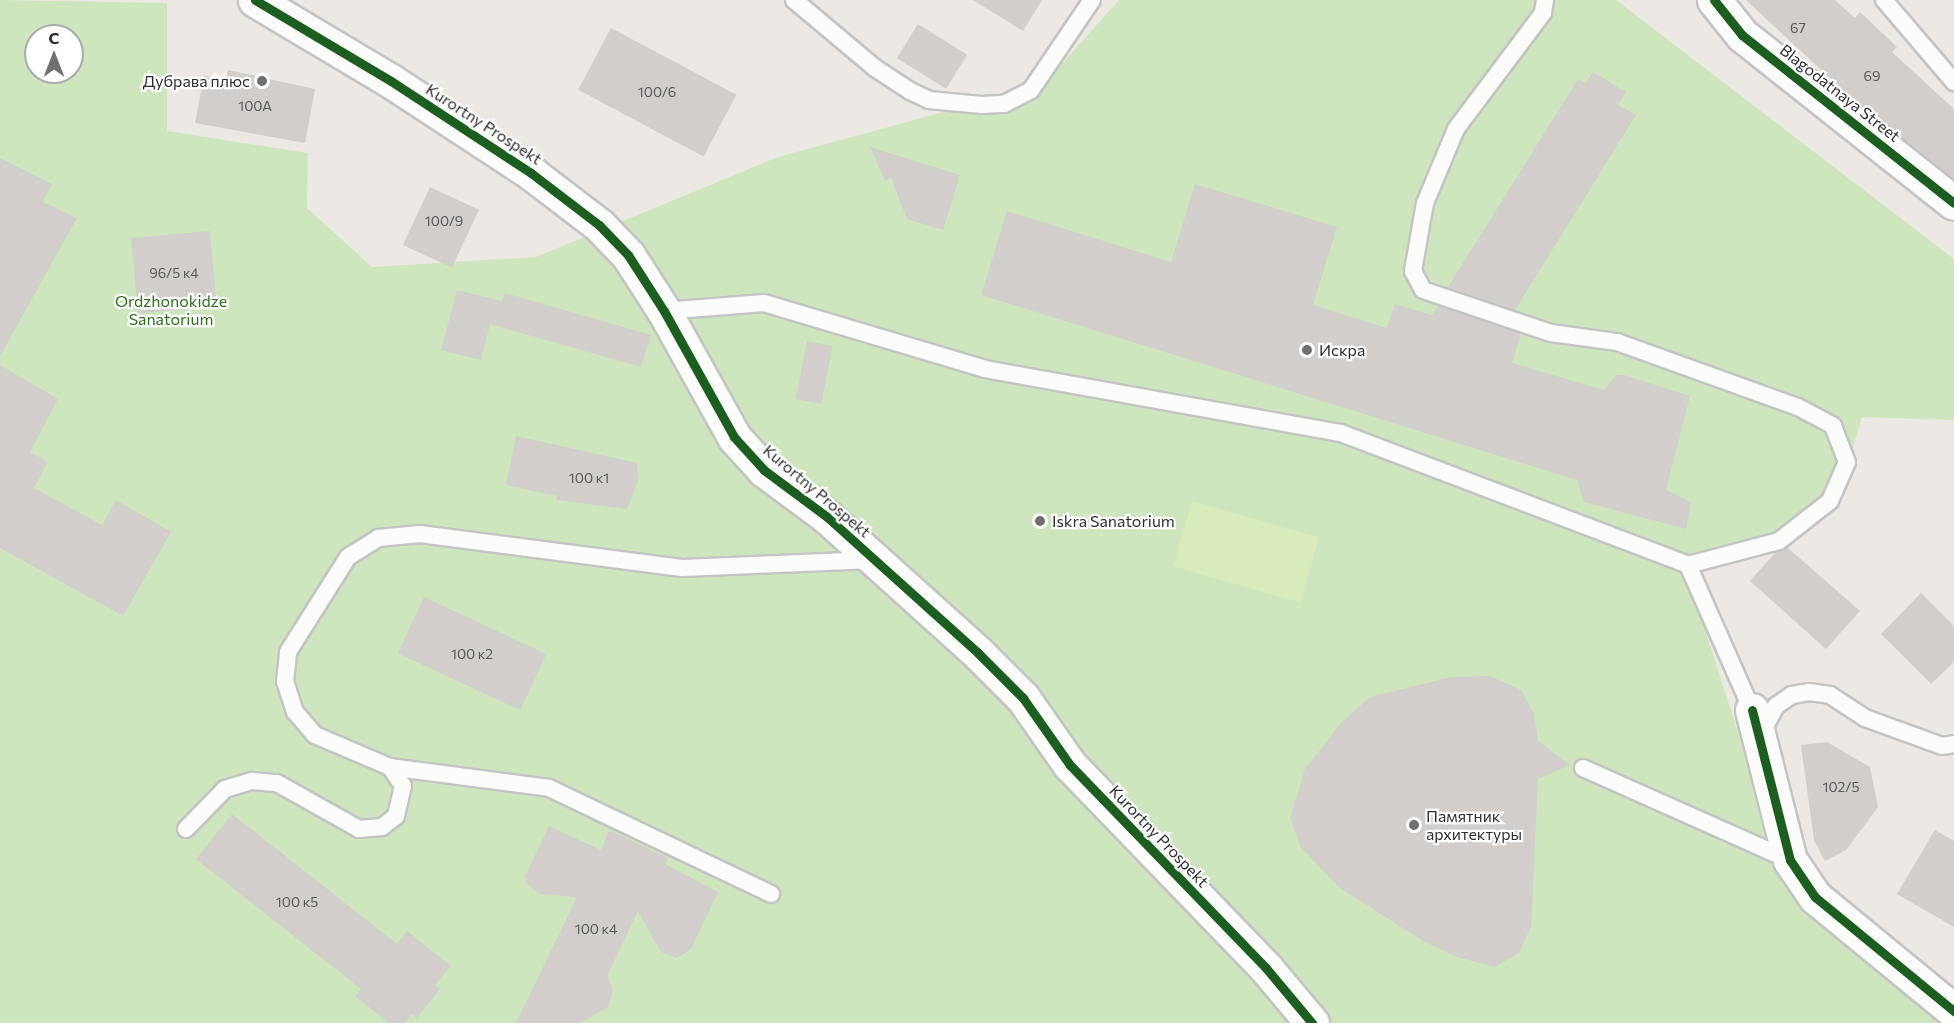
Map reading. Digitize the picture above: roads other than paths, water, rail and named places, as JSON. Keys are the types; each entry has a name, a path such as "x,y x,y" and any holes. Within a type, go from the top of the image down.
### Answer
{"street":[{"name":"Kurortny Prospekt","path":"255,0 392,81 577,205 628,255 664,311 734,438 764,470 875,560 1023,698 1070,765 1266,968 1312,1023"},
{"name":"Blagodatnaya Street","path":"1714,0 1742,36 1954,203"},
{"path":"1756,722 1790,860 1815,897 1954,1011"}],"lane":[{"path":"794,0 875,68 910,91 929,100 982,105 1004,104 1031,90 1092,0"},
{"path":"664,311 765,303 985,369 1341,433 1688,565 1779,541 1830,501 1847,462 1833,426 1798,407 1617,342 1551,333 1423,290 1413,271 1425,202 1456,129 1543,13 1545,0"},
{"path":"1884,0 1954,82"},
{"path":"771,894 549,788 390,767 315,735 295,712 285,681 288,652 348,558 378,538 420,534 682,568 875,560"},
{"path":"1688,565 1756,722 1792,695 1809,692 1830,695 1865,718 1942,746 1954,744"},
{"path":"186,829 225,789 252,781 277,783 359,829 382,827 396,816 402,801 403,786 390,767"},
{"path":"1583,768 1790,860"}],"place":[{"name":"Дубрава плюс","path":"262,81"},
{"name":"Искра","path":"1307,350"},
{"name":"Iskra Sanatorium","path":"1040,521"},
{"name":"Памятник архитектуры","path":"1414,825"}],"park label":[{"name":"Ordzhonokidze Sanatorium","path":"171,310"}]}
